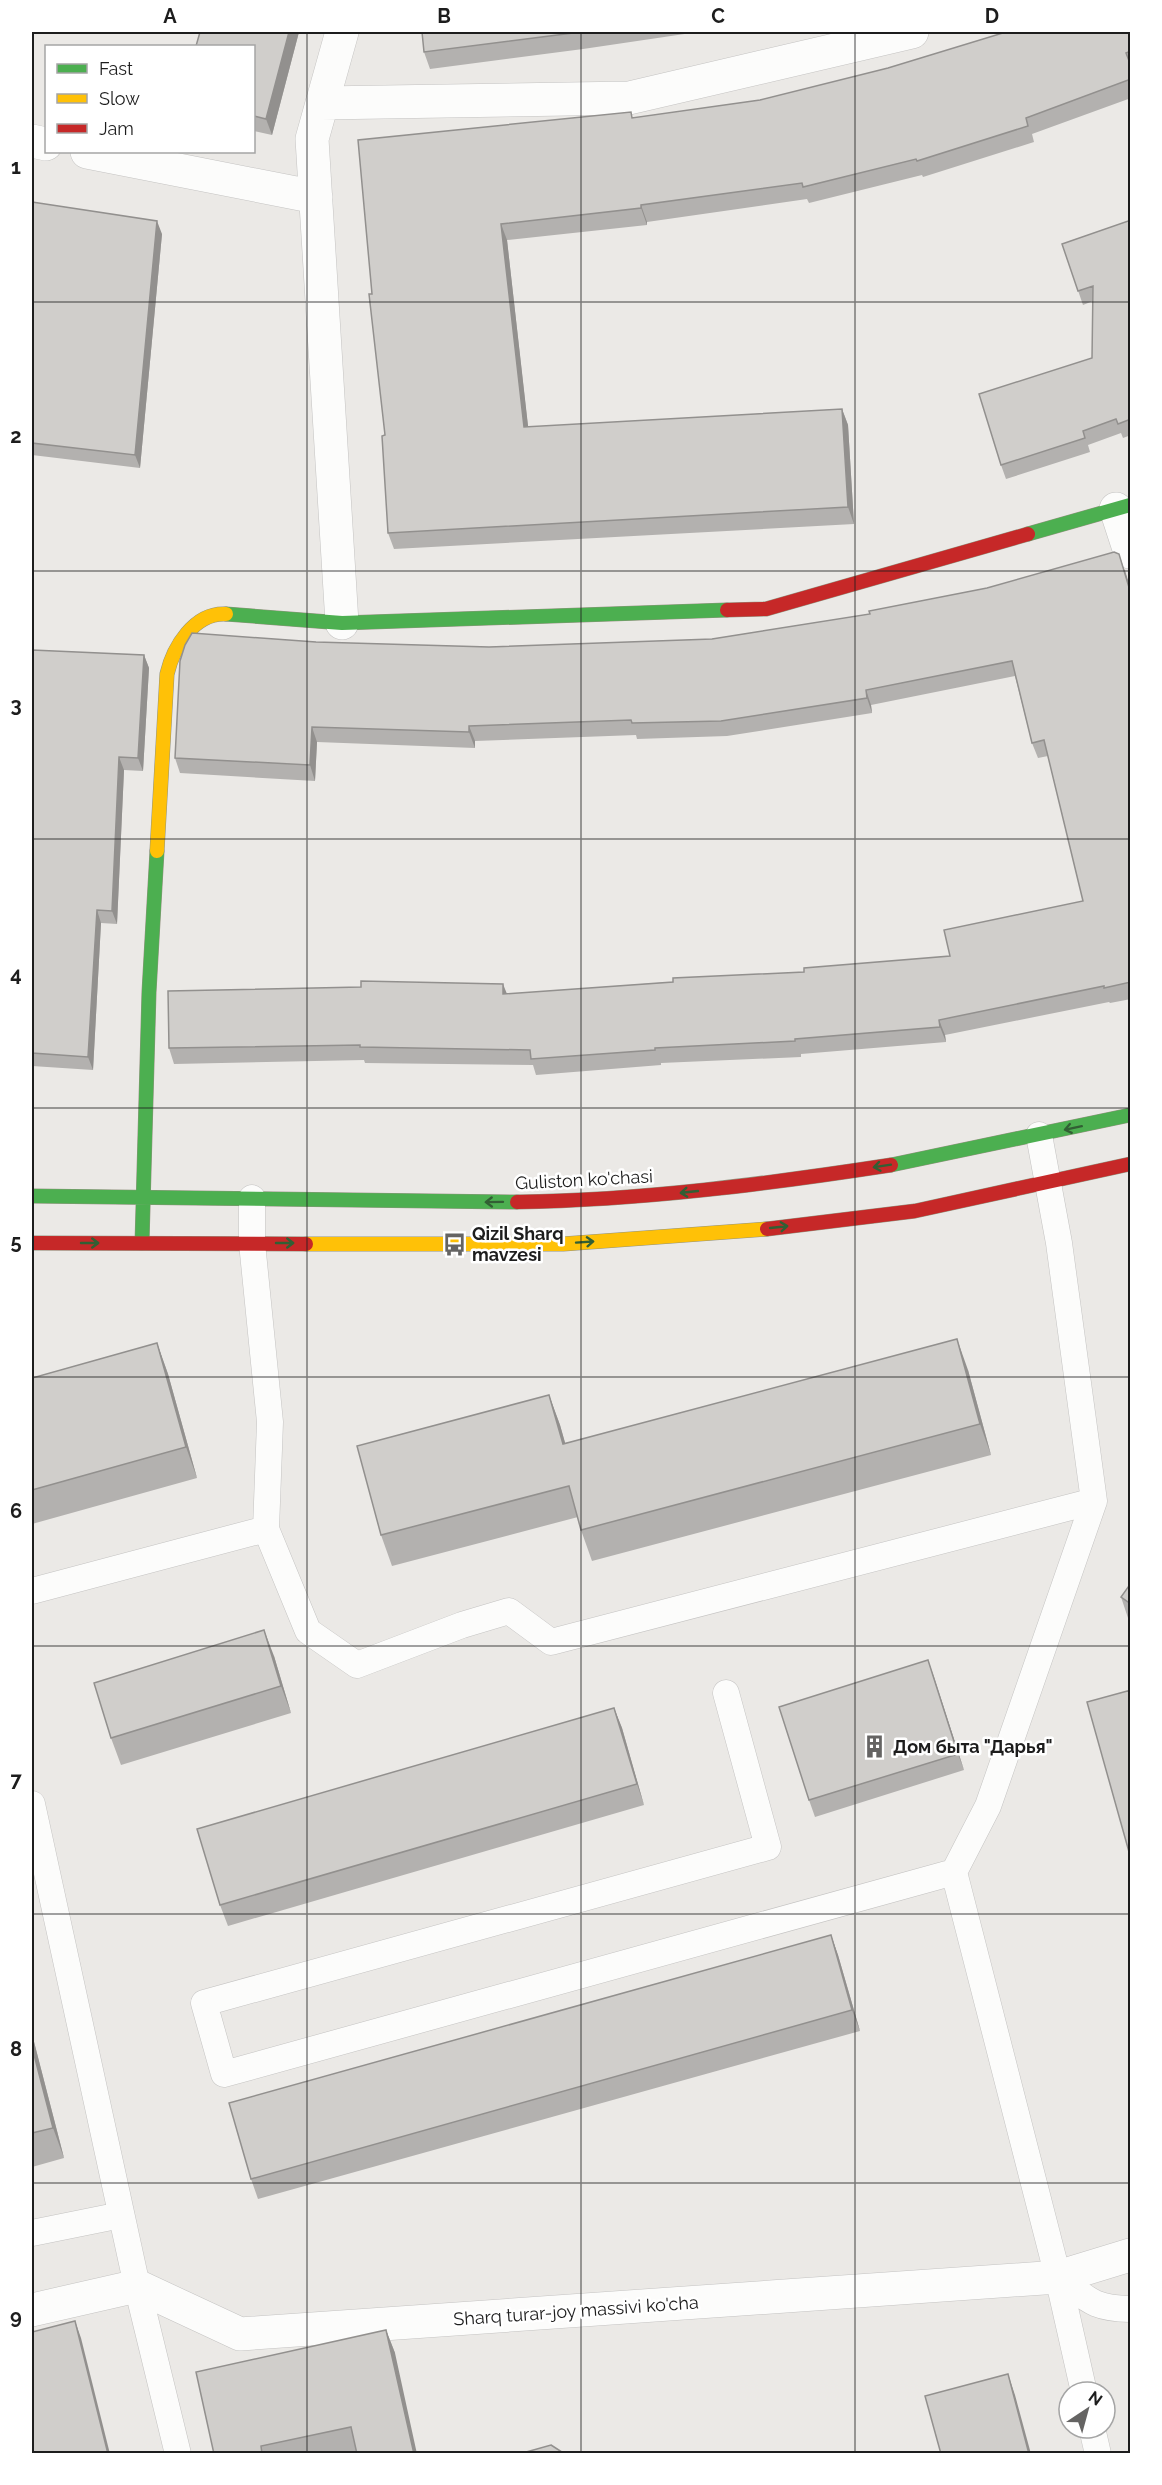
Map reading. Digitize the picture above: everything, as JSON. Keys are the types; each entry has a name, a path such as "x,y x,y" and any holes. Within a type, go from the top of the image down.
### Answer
{"main road":[{"path":"142,1243 149,992 167,674 170,659 185,634 200,621 219,614 342,623 766,609 1123,507"},
{"name":"Guliston ko'chasi","path":"32,1196 466,1202 573,1201 670,1194 793,1180 902,1163 1131,1115"},
{"path":"32,1243 563,1244 777,1228 915,1211 1048,1184 1131,1164"}],"street":[{"path":"342,32 312,139 342,623"},
{"path":"322,104 629,98 912,32"},
{"path":"92,153 316,196"},
{"path":"1123,507 1131,552"},
{"name":"Sharq turar-joy massivi ko'cha","path":"137,2286 240,2334 1058,2277 1131,2255"},
{"path":"32,2310 137,2286"}],"lane":[{"path":"1040,1135 1059,1243 1094,1501 988,1806 954,1872 1058,2277 1081,2380"},
{"path":"252,1198 252,1243 270,1422 266,1529 308,1631 357,1665 462,1625 509,1611 551,1642 1094,1501"},
{"path":"32,1591 266,1529"},
{"path":"726,1693 768,1847 204,2003 224,2074 954,1872"},
{"path":"32,1804 121,2215 178,2454"},
{"path":"32,2233 121,2215"},
{"path":"1058,2277 1095,2305 1109,2309 1131,2309"}],"building":[{"path":"200,32 289,32 266,119 255,116 255,45 196,45"},
{"path":"422,32 581,32 424,52"},
{"path":"1006,32 1131,32 1131,51 1126,53 1131,66 1131,79 1026,118 1028,126 917,161 916,159 803,187 802,183 641,205 641,208 501,224 524,427 842,409 848,507 388,533 382,436 385,435 369,294 372,294 358,140 631,112 632,118 760,100 888,68"},
{"path":"32,202 157,221 135,455 32,443"},
{"path":"1131,220 1131,419 1118,424 1116,419 1083,431 1085,438 1001,465 979,394 1092,358 1093,286 1078,291 1062,244"},
{"path":"1114,552 1119,554 1131,594 1131,982 939,1020 940,1027 795,1039 795,1041 655,1048 655,1050 531,1059 530,1050 360,1047 360,1045 169,1048 168,991 361,987 361,981 503,984 503,994 673,982 673,978 804,972 804,968 950,956 944,930 1083,901 1044,740 1032,743 1012,661 866,690 867,698 721,721 632,723 631,720 469,726 469,732 312,727 310,765 175,758 180,661 192,633 316,642 489,647 712,639 870,614 869,611 987,588"},
{"path":"32,650 144,655 138,758 119,757 112,911 97,910 88,1057 32,1053"},
{"path":"957,1339 980,1424 581,1530 569,1486 381,1535 357,1446 549,1395 563,1444"},
{"path":"157,1343 186,1447 32,1490 32,1378"},
{"path":"1131,1583 1131,1604 1121,1597"},
{"path":"264,1630 281,1686 111,1738 94,1683"},
{"name":"Дом быта \"Дарья\"","path":"928,1660 958,1754 809,1800 779,1707"},
{"path":"1131,1690 1131,1859 1087,1702"},
{"path":"614,1708 637,1784 220,1905 197,1829"},
{"path":"831,1935 852,2010 251,2179 229,2103"},
{"path":"32,2047 53,2128 32,2133"},
{"path":"75,2321 108,2454 32,2454 32,2332"},
{"path":"386,2330 414,2454 357,2454 351,2427 261,2446 262,2454 214,2454 196,2372"},
{"path":"1008,2374 1029,2454 941,2454 925,2396"},
{"path":"551,2445 565,2454 519,2454"}],"traffic: fast":[{"path":"1028,534 1130,505"},
{"path":"226,614 342,623 727,610"},
{"path":"142,1243 149,992 157,851"},
{"path":"891,1165 1130,1115"},
{"path":"32,1196 517,1202"}],"traffic: slow":[{"path":"157,851 167,674 174,653 195,625 215,615 226,614"},
{"path":"306,1244 563,1244 767,1229"}],"traffic: jam":[{"path":"727,610 766,609 1028,534"},
{"path":"767,1229 915,1211 1130,1164"},
{"path":"517,1202 564,1201 705,1190 891,1165"},
{"path":"32,1243 306,1244"}],"place":[{"name":"Qizil Sharq mavzesi","path":"454,1244"},
{"name":"Дом быта \"Дарья\"","path":"875,1747"}]}
